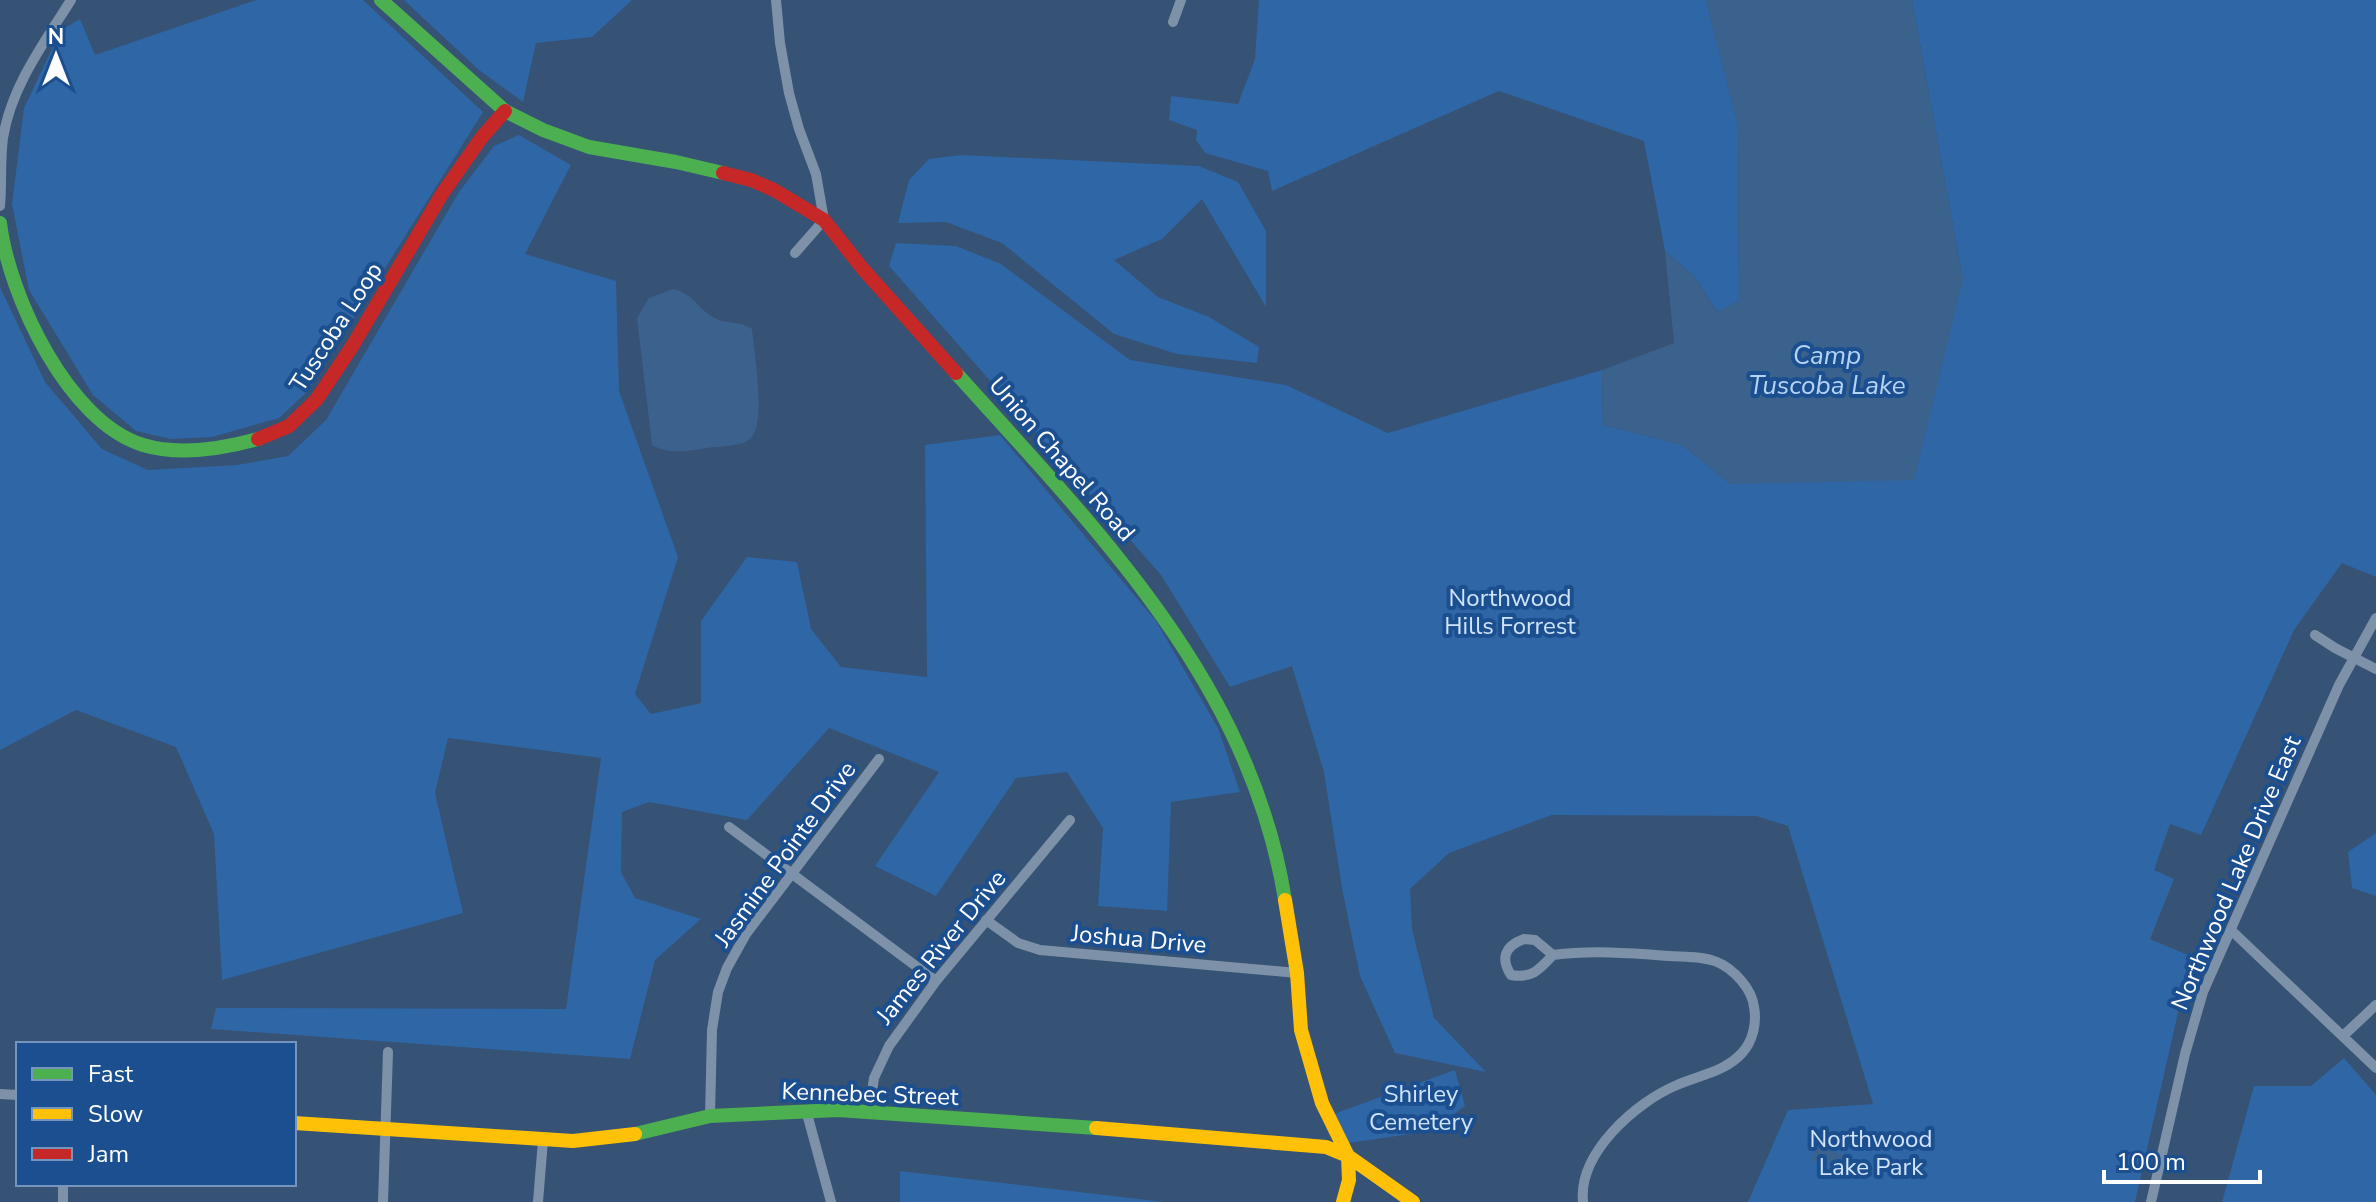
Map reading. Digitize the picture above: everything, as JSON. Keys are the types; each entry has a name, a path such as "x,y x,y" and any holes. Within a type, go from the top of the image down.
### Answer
{"street":[{"path":"0,206 2,149 9,110 19,86 71,0"},
{"name":"Union Chapel Road","path":"381,0 505,111 543,130 589,147 676,162 751,180 824,220 862,268 1109,544 1178,637 1229,724 1249,771 1282,880 1297,973 1301,1030 1322,1103 1348,1156 1413,1202"},
{"path":"776,0 789,93 802,141 816,174 824,220 795,253"},
{"path":"1173,22 1181,0"},
{"name":"Tuscoba Loop","path":"0,223 0,246 14,285 42,339 70,383 94,413 113,430 136,443 174,451 252,441 289,426 316,401 383,298 463,162 505,111"},
{"name":"Northwood Lake Drive East","path":"2151,1202 2195,1017 2339,685 2376,618"},
{"path":"2315,635 2376,669"},
{"name":"Jasmine Pointe Drive","path":"710,1116 712,1030 718,992 727,968 746,934 879,759"},
{"name":"James River Drive","path":"869,1113 877,1067 889,1046 936,981 1070,820"},
{"path":"729,827 936,981"},
{"name":"Joshua Drive","path":"986,920 1018,943 1040,950 1297,973"},
{"path":"2232,931 2376,1068"},
{"path":"1553,955 1536,973 1524,978 1511,975 1504,965 1505,952 1513,943 1524,939 1535,940 1553,955 1621,953 1697,957 1718,962 1732,972 1749,990 1755,1015 1751,1039 1736,1059 1715,1072 1668,1089 1625,1118 1600,1148 1580,1200"},
{"path":"2343,1036 2376,1005"},
{"path":"383,1202 388,1052"},
{"path":"806,1110 831,1202"},
{"name":"Kennebec Street","path":"296,1123 543,1140 586,1140 625,1136 710,1116 838,1110 1270,1141 1326,1147 1348,1156"},
{"path":"538,1202 543,1140"},
{"path":"1343,1202 1349,1180 1348,1156"}],"green space":[{"path":"256,0 363,0 483,112 308,391 279,418 212,437 171,439 136,431 93,395 29,290 12,204 24,108 61,30 80,19 95,55"},
{"path":"404,0 632,0 592,37 536,43 523,102 479,70"},
{"path":"1259,0 1706,0 1738,125 1739,301 1717,312 1696,278 1665,251 1644,141 1499,91 1272,191 1268,171 1205,153 1196,140 1197,130 1169,120 1171,96 1238,104 1255,59"},
{"path":"1912,0 2376,0 2376,577 2342,563 2294,630 2201,835 2170,824 2154,870 2174,879 2150,939 2195,958 2180,1004 2135,1202 1748,1202 1788,1110 1873,1104 1788,826 1756,816 1552,815 1449,853 1410,889 1412,929 1434,1018 1486,1072 1395,1053 1360,976 1342,888 1324,772 1292,666 1230,687 1161,575 889,266 896,243 956,246 1001,264 1130,360 1286,385 1388,433 1602,370 1603,425 1682,445 1731,484 1963,280"},
{"path":"519,135 571,165 525,254 616,281 619,391 678,557 635,694 651,714 701,703 701,621 747,557 797,562 811,629 841,667 927,677 925,445 1000,435 1156,621 1218,728 1240,792 1171,802 1167,911 1098,906 1103,828 1067,772 1016,778 936,896 875,866 939,772 829,728 747,820 649,802 622,812 621,872 635,898 701,919 655,960 630,1059 211,1029 216,1008 566,1009 601,758 448,738 435,793 463,913 222,980 214,834 176,747 76,710 0,750 0,287 45,382 102,449 148,470 237,465 288,456 326,420 459,192 494,146"},
{"path":"961,155 1199,166 1238,182 1266,231 1266,307 1202,199 1162,239 1114,260 1158,297 1209,317 1259,347 1257,363 1177,354 1114,334 1002,243 946,222 898,223 909,180 929,159"},
{"path":"2376,833 2376,896 2352,888 2348,852"},
{"path":"2344,1058 2376,1095 2376,1202 2222,1202 2254,1086 2311,1086"},
{"name":"Shirley Cemetery","path":"1455,1070 1465,1106 1431,1131 1342,1144 1328,1116"},
{"path":"900,1171 1164,1202 900,1202"}],"water":[{"name":"Camp Tuscoba Lake","path":"1706,0 1912,0 1963,280 1914,480 1731,484 1682,445 1603,425 1602,370 1674,343 1665,251 1696,278 1717,312 1739,301 1738,125"},
{"path":"673,289 692,298 715,318 752,329 759,404 755,431 746,442 679,451 652,445 637,318 649,298"},
{"path":"1820,1142 1844,1155 1841,1164 1815,1162 1812,1159 1816,1144"}],"traffic: fast":[{"path":"381,0 505,111 543,130 589,147 723,173"},
{"path":"0,223 6,253 29,319 67,384 90,411 116,432 157,448 201,450 258,439"},
{"path":"956,373 1113,551 1203,679 1239,748 1267,821 1285,900"},
{"path":"635,1134 710,1116 838,1110 1096,1128"}],"traffic: slow":[{"path":"1285,900 1297,973 1301,1030 1322,1103 1348,1156 1413,1202"},
{"path":"296,1123 573,1141 635,1134"},
{"path":"1096,1128 1326,1147 1348,1156 1349,1180 1343,1202"}],"traffic: jam":[{"path":"258,439 289,426 317,399 353,345 442,194 482,137 505,111"},
{"path":"723,173 774,190 824,220 862,268 956,373"}],"park label":[{"name":"Northwood Hills Forrest","path":"1510,612"},
{"name":"Northwood Lake Park","path":"1871,1153"}]}
